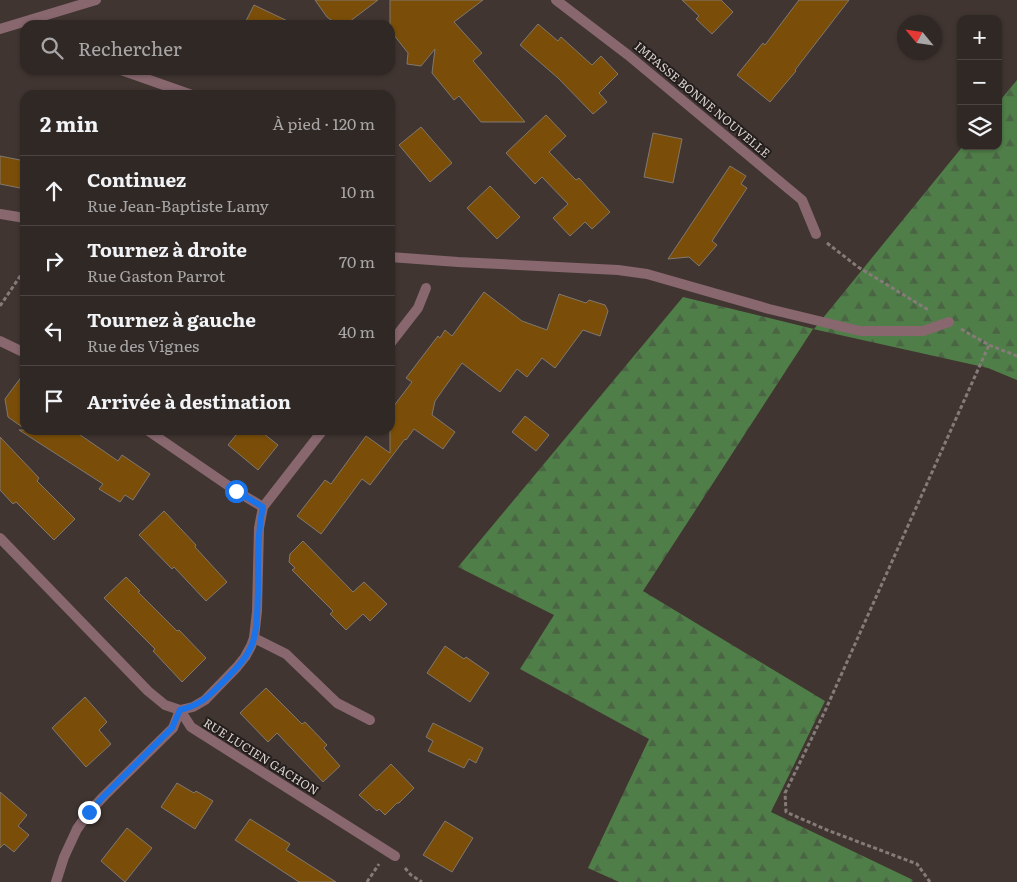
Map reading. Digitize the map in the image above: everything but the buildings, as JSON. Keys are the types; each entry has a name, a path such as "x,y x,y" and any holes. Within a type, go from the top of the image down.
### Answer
{"street":[{"path":"38,20 69,4 96,0"},
{"name":"IMPASSE BONNE NOUVELLE","path":"556,0 628,55 802,200 816,234"},
{"path":"0,29 20,25"},
{"path":"136,75 178,90"},
{"path":"0,214 20,217"},
{"path":"395,257 618,270 647,274 770,309 860,331 923,332 949,322"},
{"path":"395,338 418,308 426,288"},
{"path":"0,341 20,351"},
{"path":"154,435 236,491 263,507"},
{"path":"56,882 64,857 77,829 89,812 172,728 180,710 193,707 205,700 227,679 245,657 254,638 257,610 259,528 263,507 318,435"},
{"name":"RUE LUCIEN GACHON","path":"0,538 148,692 165,705 180,710 191,727 391,854"},
{"path":"254,638 286,654 337,703 370,720"}],"path":[{"path":"816,234 858,267 989,345 1017,356"},
{"path":"0,306 20,276"},
{"path":"930,882 916,864 786,812 785,793 825,711 989,345"},
{"path":"367,882 391,854 411,875 422,882"}],"green space":[{"path":"1017,80 1017,380 988,368 813,329 643,591 825,701 771,812 913,880 912,882 619,882 588,868 649,739 520,669 554,615 458,567 683,297 814,329 960,150 1002,150 1002,98"}],"route":[{"path":"89,812 172,728 180,710 193,707 205,700 227,679 245,657 251,646 254,638 257,610 259,528 263,507 236,491"}]}
